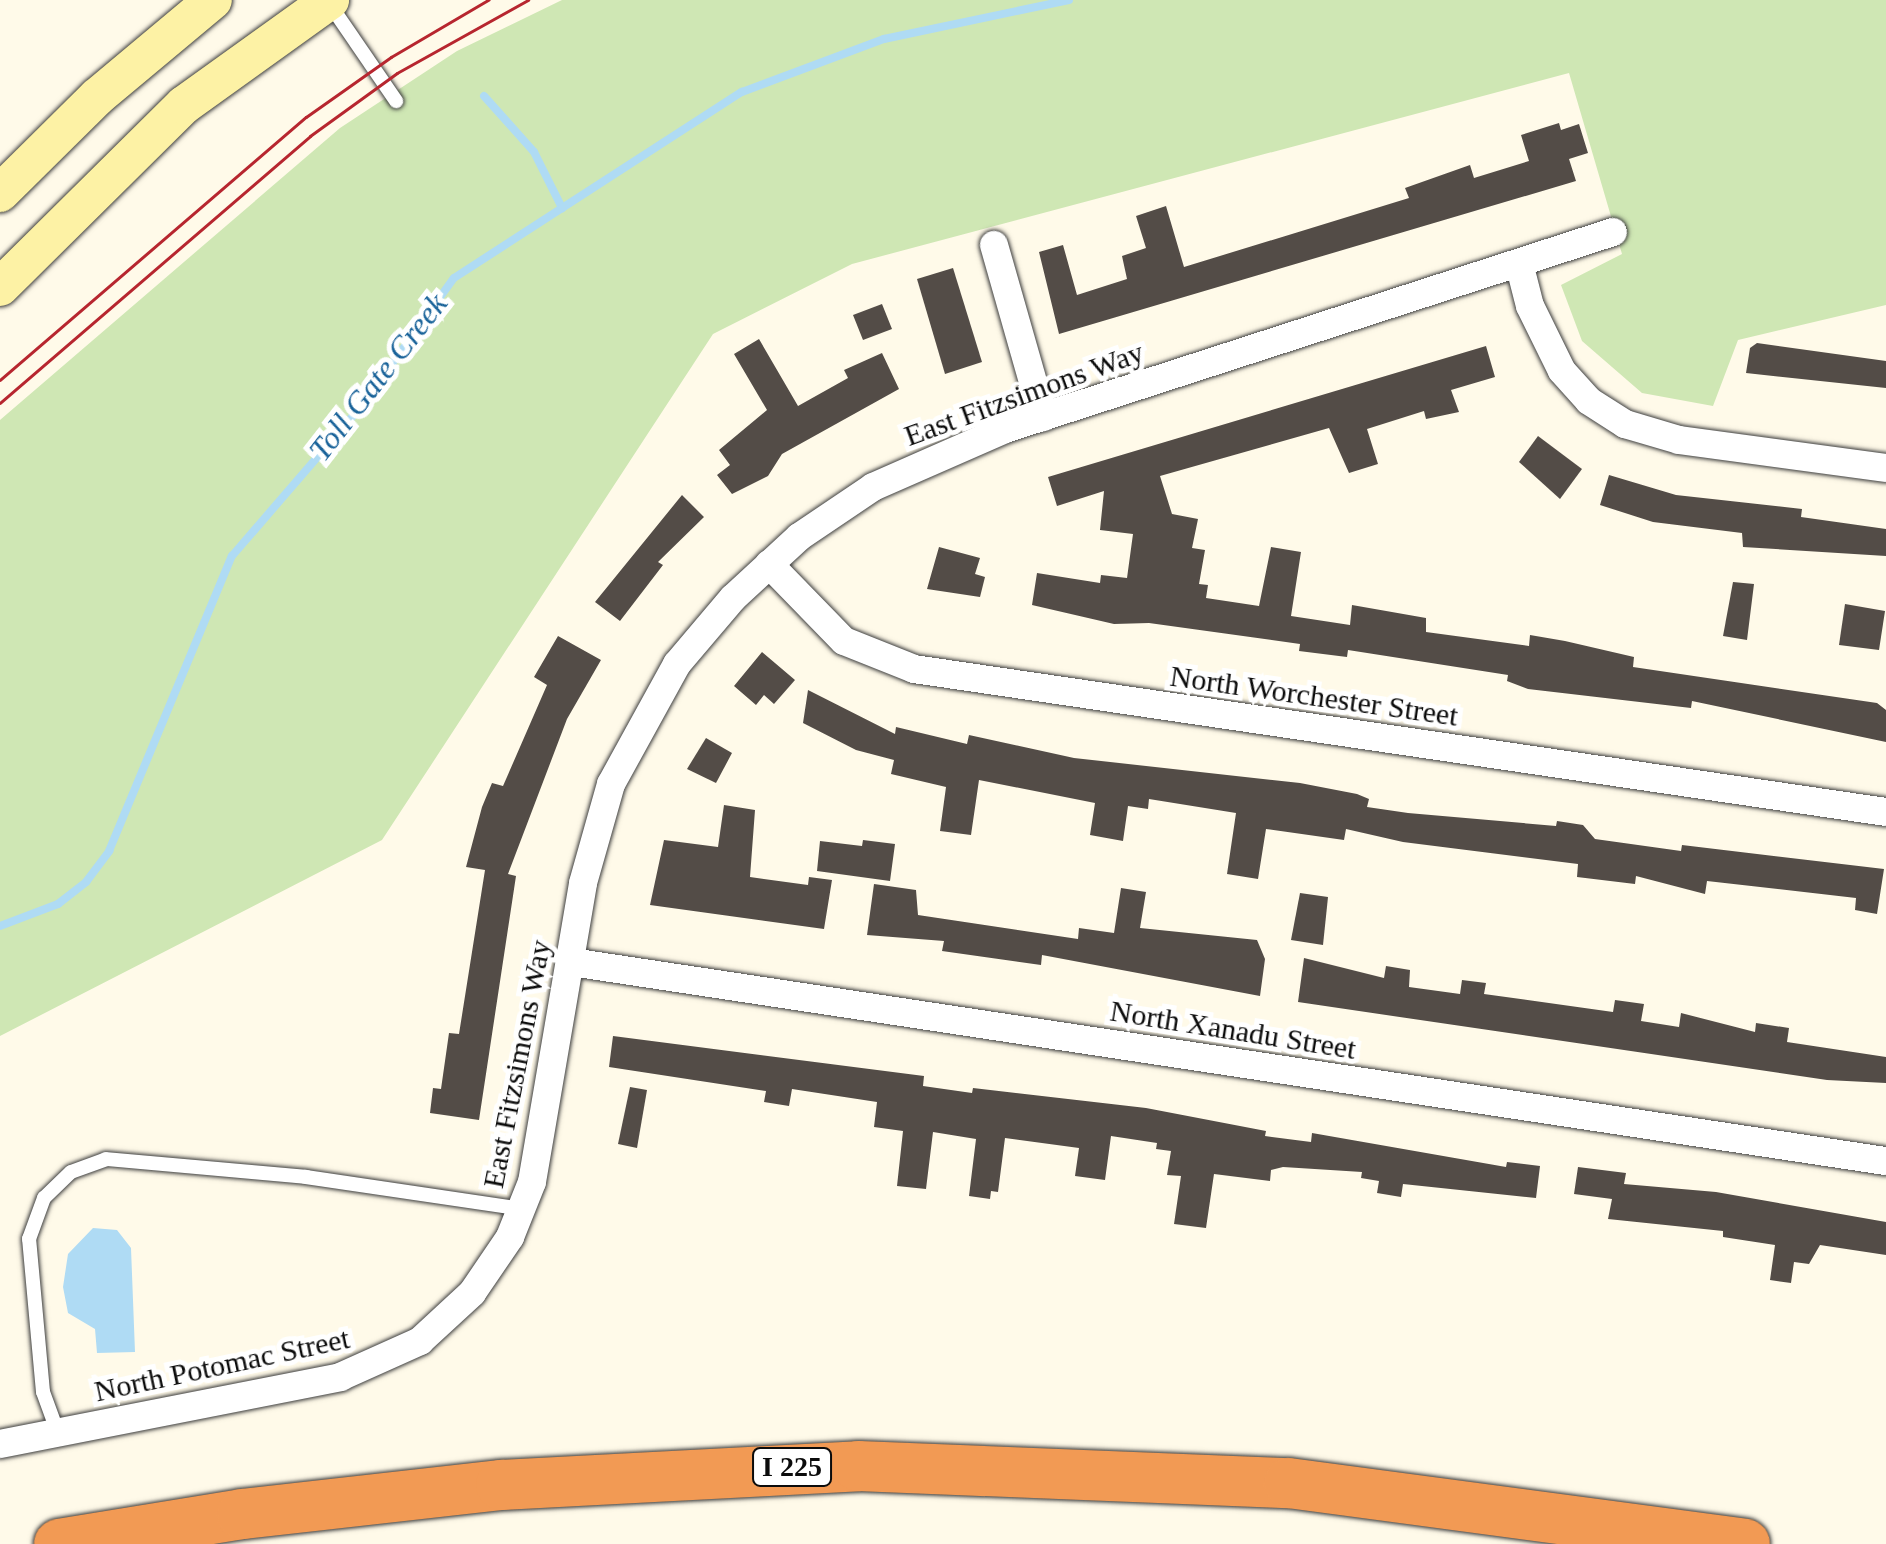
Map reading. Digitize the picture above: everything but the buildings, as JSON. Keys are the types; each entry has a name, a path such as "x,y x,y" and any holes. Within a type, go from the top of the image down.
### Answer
{"highway":[{"name":"I 225","path":"60,1544 242,1514 501,1486 858,1466 1289,1483 1745,1544"}],"main road":[{"path":"0,193 96,97 213,0"},
{"path":"0,287 184,106 329,1"}],"street":[{"name":"East Fitzsimons Way","path":"486,1276 522,1209 543,1134 595,834 631,740 677,664 769,564 873,487 1043,417 1612,232"},
{"path":"994,244 1043,417"},
{"path":"1519,264 1530,306 1562,370 1589,401 1625,424 1678,440 1886,468"},
{"name":"North Worchester Street","path":"769,564 844,641 914,669 1886,812"},
{"name":"North Xanadu Street","path":"571,962 1886,1161"},
{"name":"North Potomac Street","path":"0,1444 365,1368 433,1331 486,1276"}],"lane":[{"path":"329,1 396,101"},
{"path":"58,1433 44,1392 29,1239 44,1198 71,1172 106,1159 306,1176 522,1209"}],"green space":[{"path":"562,0 1886,0 1886,305 1738,340 1713,406 1642,393 1582,341 1561,285 1622,254 1569,73 852,264 713,334 382,840 0,1036 0,420 340,128 457,51"}],"water":[{"path":"93,1228 117,1230 131,1248 135,1352 97,1353 95,1329 68,1313 63,1287 68,1254"}],"waterway":[{"name":"Toll Gate Creek","path":"0,926 58,904 86,882 109,851 232,556 363,404 454,278 742,92 884,39 1069,0"},
{"path":"484,96 534,152 562,208"}],"tram line":[{"path":"0,380 306,117 391,57 488,0"},
{"path":"0,403 310,136 397,73 528,0"}]}
